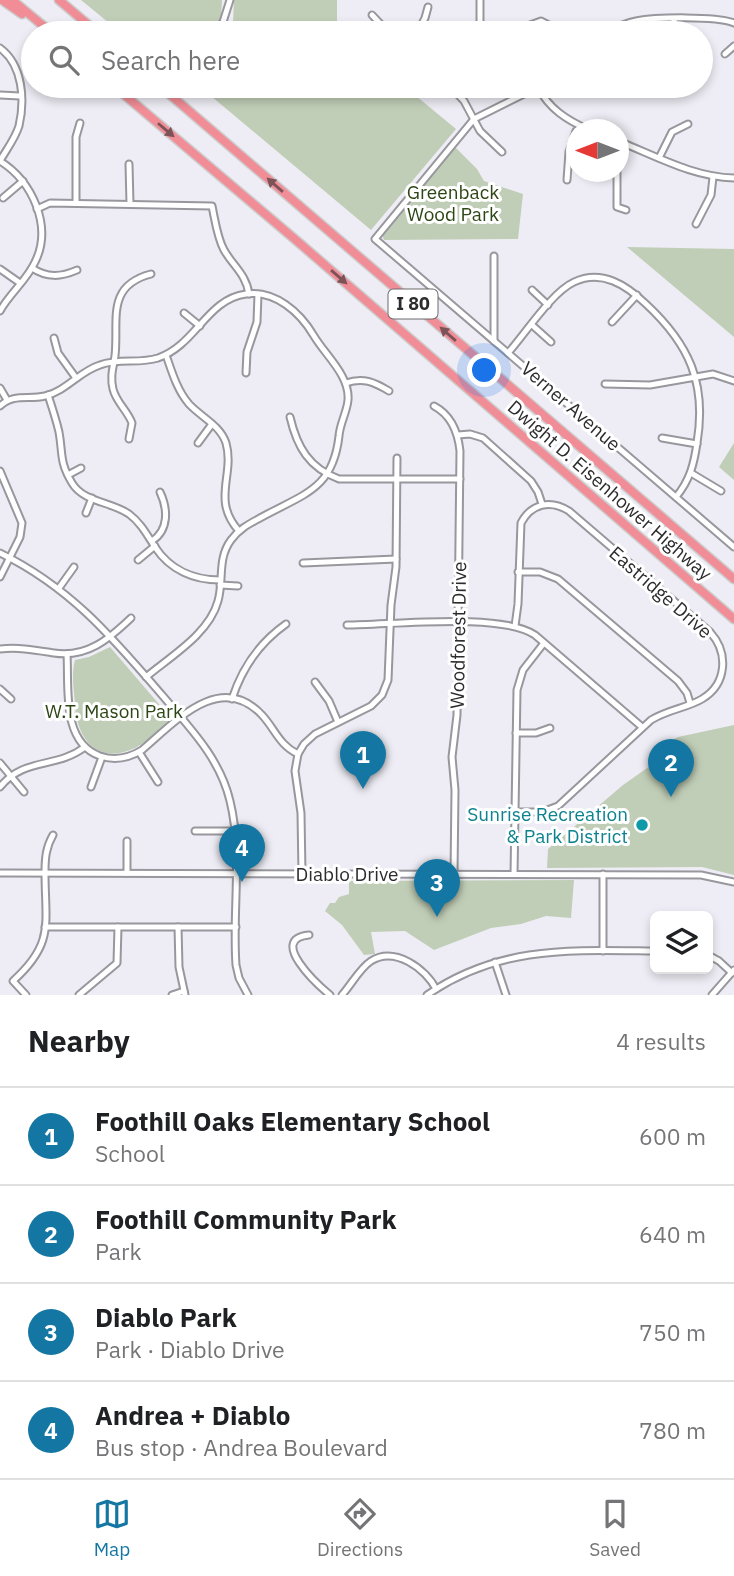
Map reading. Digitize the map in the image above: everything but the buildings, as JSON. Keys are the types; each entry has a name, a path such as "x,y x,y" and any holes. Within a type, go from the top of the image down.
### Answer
{"highway":[{"path":"2,0 18,13 31,18"},
{"path":"12,0 35,21"},
{"path":"59,0 84,21"},
{"name":"Dwight D. Eisenhower Highway","path":"128,98 734,619"},
{"name":"Dwight D. Eisenhower Highway","path":"174,98 734,579"}],"street":[{"path":"223,21 230,0"},
{"path":"480,0 480,21"},
{"path":"423,21 428,8"},
{"path":"372,15 378,21"},
{"path":"634,21 721,20 734,23"},
{"path":"725,54 734,46"},
{"path":"0,48 13,60 18,70 20,96 18,127 0,161 23,181 37,209 41,240 32,268 0,311"},
{"path":"0,95 20,96"},
{"path":"461,98 481,131 502,152"},
{"path":"474,118 515,98"},
{"path":"547,98 566,120"},
{"name":"Verner Avenue","path":"474,118 375,239 734,547"},
{"path":"76,203 76,137 80,123"},
{"path":"659,158 672,132 688,124"},
{"path":"629,145 713,177 734,178"},
{"path":"129,164 130,204"},
{"path":"696,224 710,195 713,177"},
{"path":"3,198 23,181"},
{"path":"617,182 617,207 626,210"},
{"path":"37,209 50,203 212,205 223,249 246,280 249,294"},
{"path":"494,256 494,341"},
{"path":"32,268 55,276 77,270"},
{"path":"0,269 20,283"},
{"path":"129,439 132,423 113,389 111,368 115,316 120,298 135,281 151,274"},
{"path":"508,353 548,305 573,283 591,278 616,281 637,295 676,335 695,376 701,411 697,444 691,474 676,496"},
{"path":"531,290 548,305"},
{"path":"0,406 7,400 20,396 48,395 95,366 113,362 143,361 166,355 186,342 221,303 235,296 249,294 278,299 300,317 341,373 346,383 347,407 339,433 337,457 328,475 313,489 239,531 229,542 223,556 216,606 206,625 146,677"},
{"path":"246,373 247,352 257,322 258,294"},
{"path":"612,322 637,295"},
{"path":"184,313 200,326"},
{"path":"532,325 551,342"},
{"path":"54,338 58,353 76,378"},
{"path":"166,355 181,393 225,441 228,453 225,503 228,515 239,531"},
{"path":"605,384 650,385 713,374 734,381"},
{"path":"346,383 363,380 388,391"},
{"path":"0,388 7,400"},
{"path":"48,395 58,429 60,456 78,491 127,512 143,527 165,559 184,573 238,586"},
{"path":"434,406 448,417 458,435 470,434 483,438 531,481 538,492 542,504 529,511 521,523 518,604 514,626"},
{"path":"290,417 295,436 304,453 316,467 328,475 346,481 397,478 460,479"},
{"path":"198,443 212,424"},
{"name":"Woodforest Drive","path":"454,874 455,790 452,757 457,715 460,479 458,435"},
{"path":"662,438 697,444"},
{"path":"302,874 301,813 295,771 298,754 309,738 371,706 386,688 390,672 396,559 397,458"},
{"path":"68,475 81,468"},
{"path":"0,471 22,523 20,537 0,577"},
{"path":"691,474 721,491"},
{"path":"138,561 162,532 166,509 160,492"},
{"path":"86,513 92,498"},
{"name":"Eastridge Drive","path":"542,504 555,504 569,511 710,632 721,651 723,667"},
{"path":"0,553 59,588 79,604 111,636 180,717 206,748 217,767 230,799 235,831 236,965 248,995"},
{"path":"303,563 396,559"},
{"path":"59,588 74,567"},
{"path":"518,572 540,572 558,579 678,681 687,693 690,704"},
{"path":"0,649 20,648 68,654 89,650 111,636 131,618"},
{"path":"347,625 458,623 514,626 531,633 544,643 642,727"},
{"path":"232,699 240,677 252,657 286,624"},
{"path":"514,874 517,690 520,676 544,643"},
{"path":"68,654 71,719 76,734 85,747 102,757 121,758 139,752 180,717 202,702 217,698 245,703 258,711 281,743 298,754"},
{"path":"515,812 542,812 558,806 642,727 659,715 703,698 714,688 723,667 734,668"},
{"path":"315,682 329,701 338,722"},
{"path":"0,689 11,699"},
{"path":"516,733 536,733 550,728"},
{"path":"0,788 10,776 31,765 69,757 85,747"},
{"path":"139,752 158,782"},
{"path":"90,787 102,757"},
{"path":"0,764 24,792"},
{"path":"195,831 235,831"},
{"path":"26,995 13,981 38,954 44,940 46,855 53,835"},
{"path":"127,841 127,873"},
{"name":"Diablo Drive","path":"0,873 701,874 734,882"},
{"path":"603,874 603,951"},
{"path":"45,927 236,927"},
{"path":"79,995 117,963 118,927"},
{"path":"172,995 185,993 179,967 178,927"},
{"path":"309,935 300,937 296,942 296,958 309,977 330,995"},
{"path":"427,995 465,973 495,962 542,952 650,951"},
{"path":"342,995 369,963 384,958 398,958 418,966 436,989"},
{"path":"712,995 733,972 713,958"},
{"path":"495,962 506,995"}],"green space":[{"path":"81,0 222,0 221,19 216,21 107,21"},
{"path":"234,0 337,0 337,21 233,21"},
{"path":"213,98 419,98 456,129 371,230"},
{"name":"Greenback Wood Park","path":"454,146 477,169 484,181 523,194 518,239 384,240 381,232"},
{"path":"627,247 734,249 734,337"},
{"path":"734,443 734,480 719,467"},
{"name":"W.T. Mason Park","path":"110,647 170,717 169,721 141,745 117,753 97,750 83,736 76,715 74,688 75,660"},
{"path":"734,725 734,875 702,867 547,868 548,849 623,785 650,766 659,750 669,742 678,737"},
{"path":"574,880 571,918 546,916 521,924 491,928 434,950 405,931 371,932 375,954 364,955 342,925 325,911 330,903 335,903 339,897 349,894 349,881"}],"place":[{"name":"Foothill Oaks Elementary School","path":"363,789"},
{"name":"Foothill Community Park","path":"671,797"},
{"name":"Sunrise Recreation & Park District","path":"642,825"},
{"name":"Andrea + Diablo","path":"242,882"},
{"name":"Diablo Park","path":"437,917"}]}
